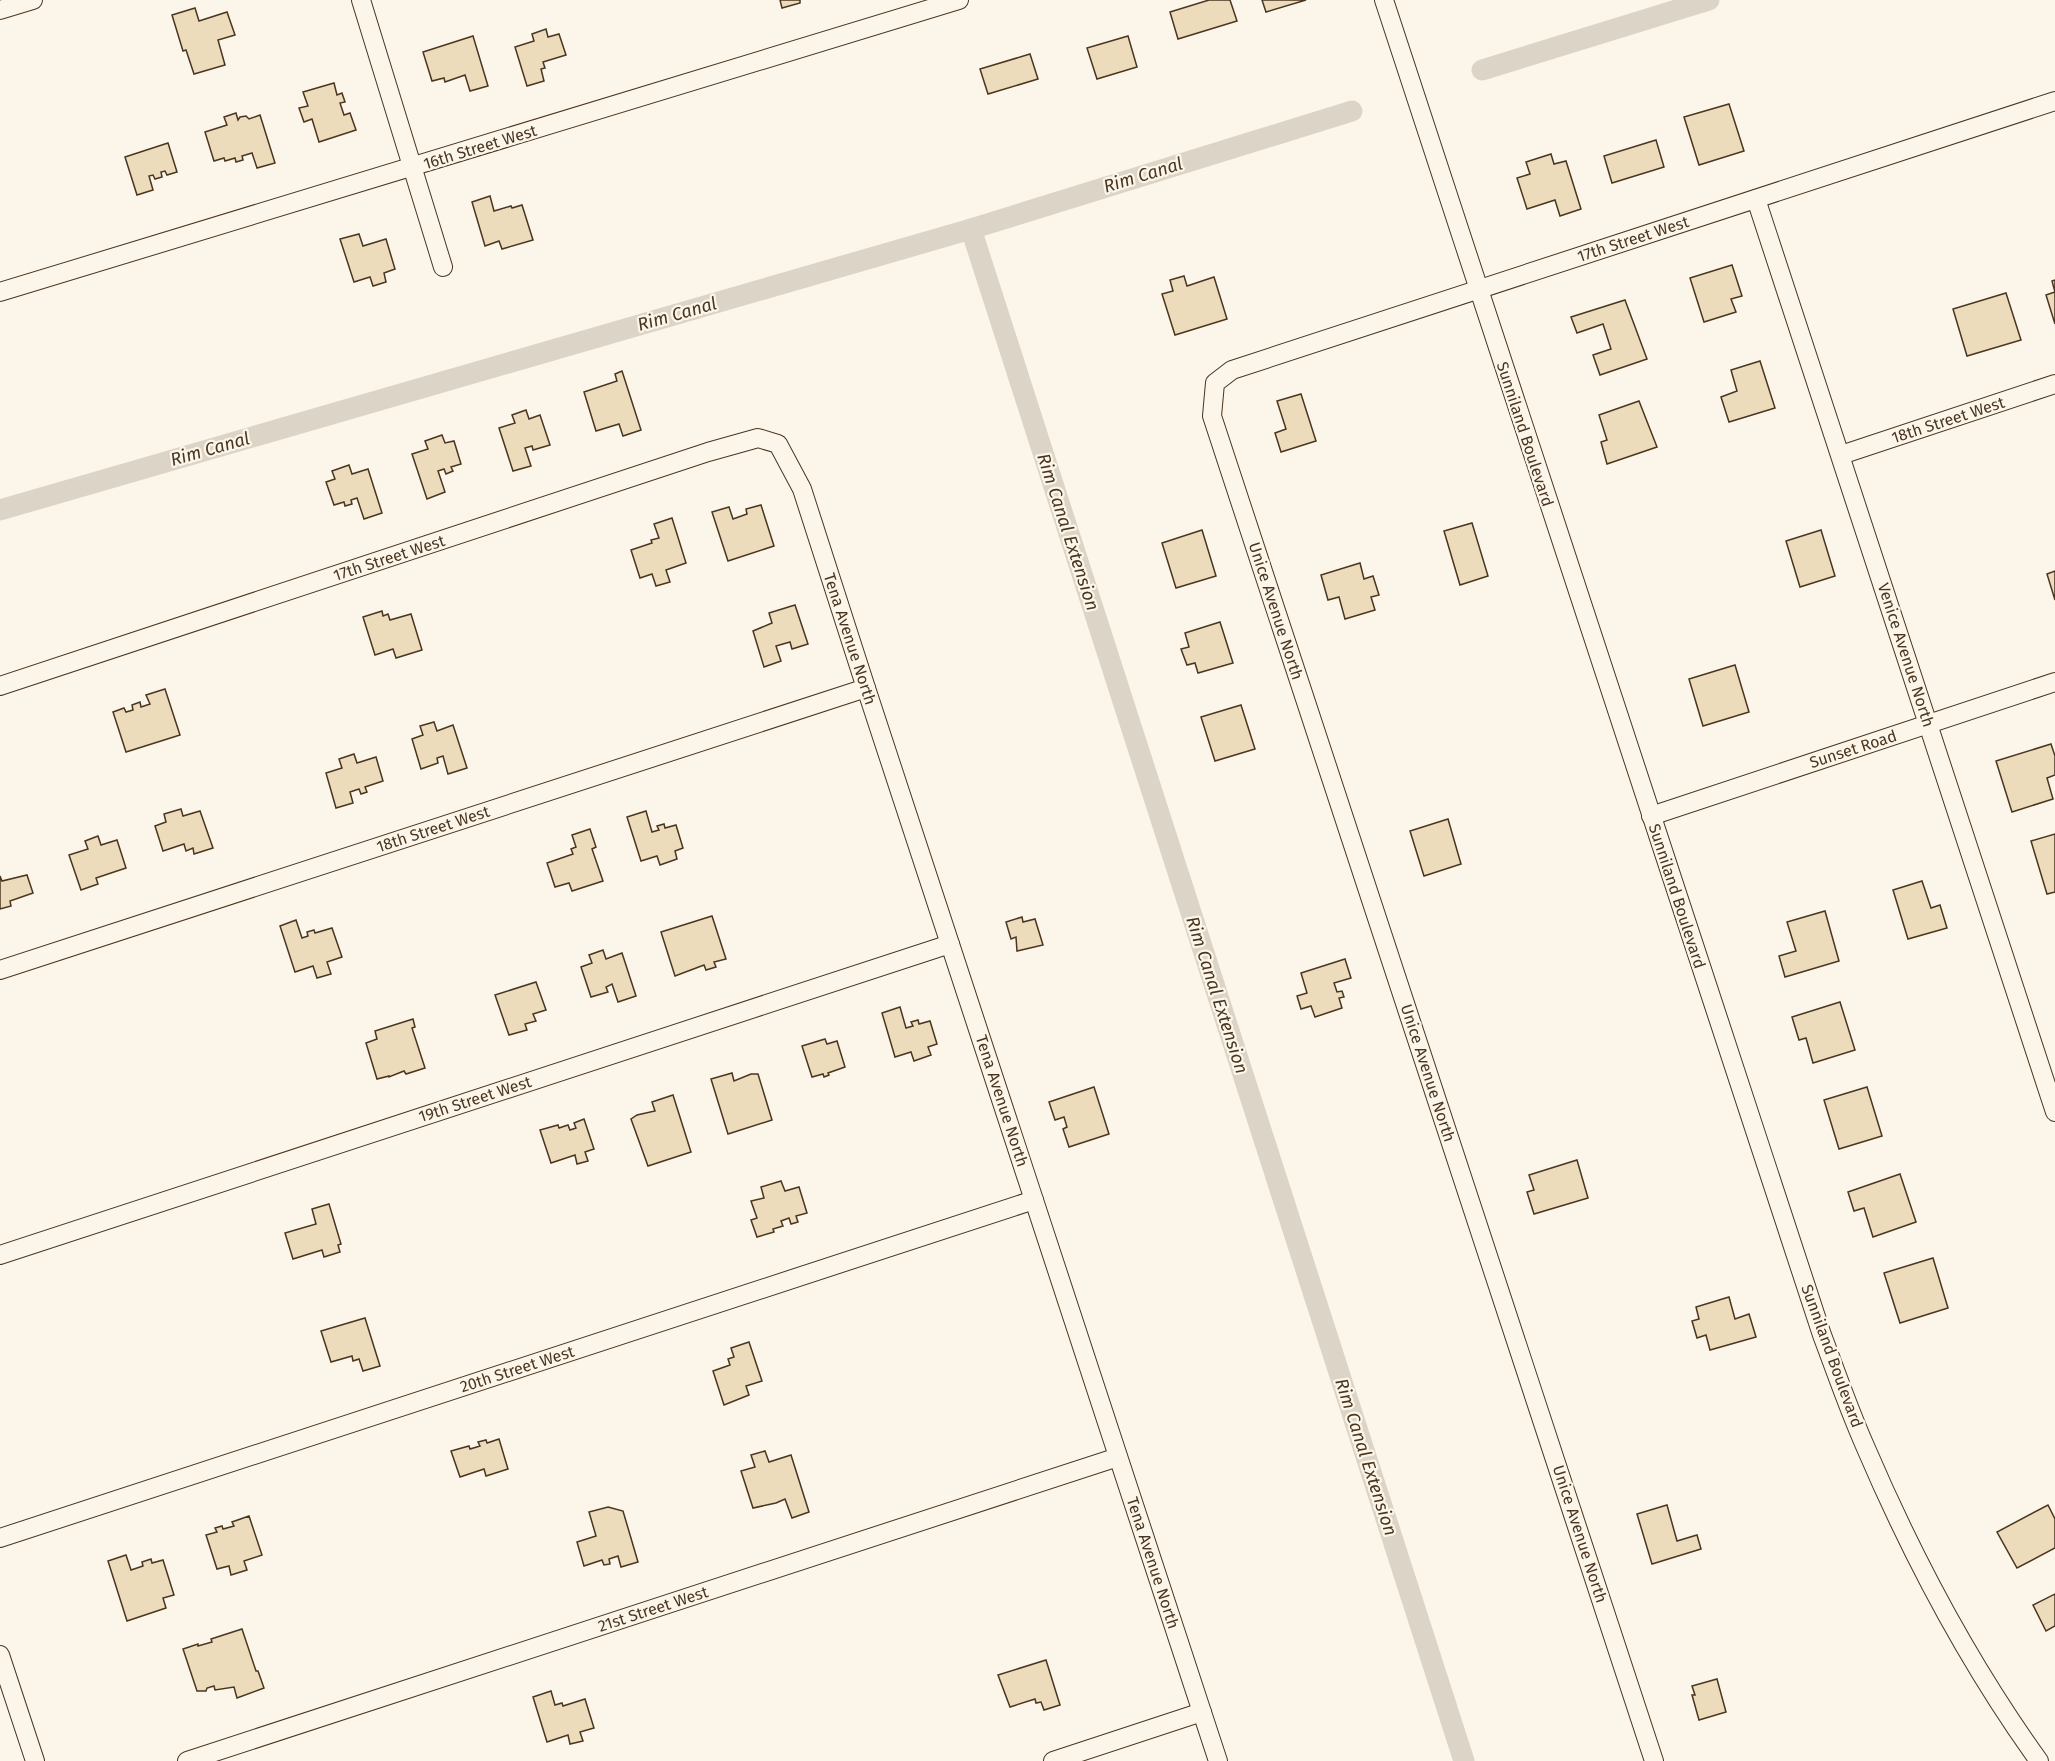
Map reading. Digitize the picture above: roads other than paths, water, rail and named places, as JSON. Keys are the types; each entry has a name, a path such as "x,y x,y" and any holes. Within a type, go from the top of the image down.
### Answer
{"street":[{"path":"0,10 33,0"},
{"path":"361,0 443,267"},
{"name":"16th Street West","path":"0,292 959,0"},
{"name":"Sunniland Boulevard","path":"1384,0 1822,1335 1864,1445 1930,1583 1971,1656 2039,1761"},
{"name":"17th Street West","path":"1215,383 1232,370 2055,101"},
{"name":"Venice Avenue North","path":"1756,199 2055,1112"},
{"name":"Unice Avenue North","path":"1215,383 1212,416 1654,1761"},
{"name":"18th Street West","path":"1841,455 2055,384"},
{"name":"17th Street West","path":"0,686 708,452 758,438 778,444"},
{"name":"Tena Avenue North","path":"778,444 802,489 1218,1761"},
{"name":"Sunset Road","path":"1651,816 2055,682"},
{"name":"18th Street West","path":"0,970 866,688"},
{"name":"19th Street West","path":"0,1255 950,944"},
{"name":"20th Street West","path":"0,1538 1034,1200"},
{"name":"21st Street West","path":"187,1761 1118,1457"},
{"path":"0,1655 35,1761"},
{"path":"1053,1761 1202,1712"}],"waterway":[{"name":"Rim Canal","path":"1482,70 1709,0"},
{"name":"Rim Canal","path":"0,510 971,229 1352,111"},
{"name":"Rim Canal Extension","path":"971,229 1464,1761"}]}
